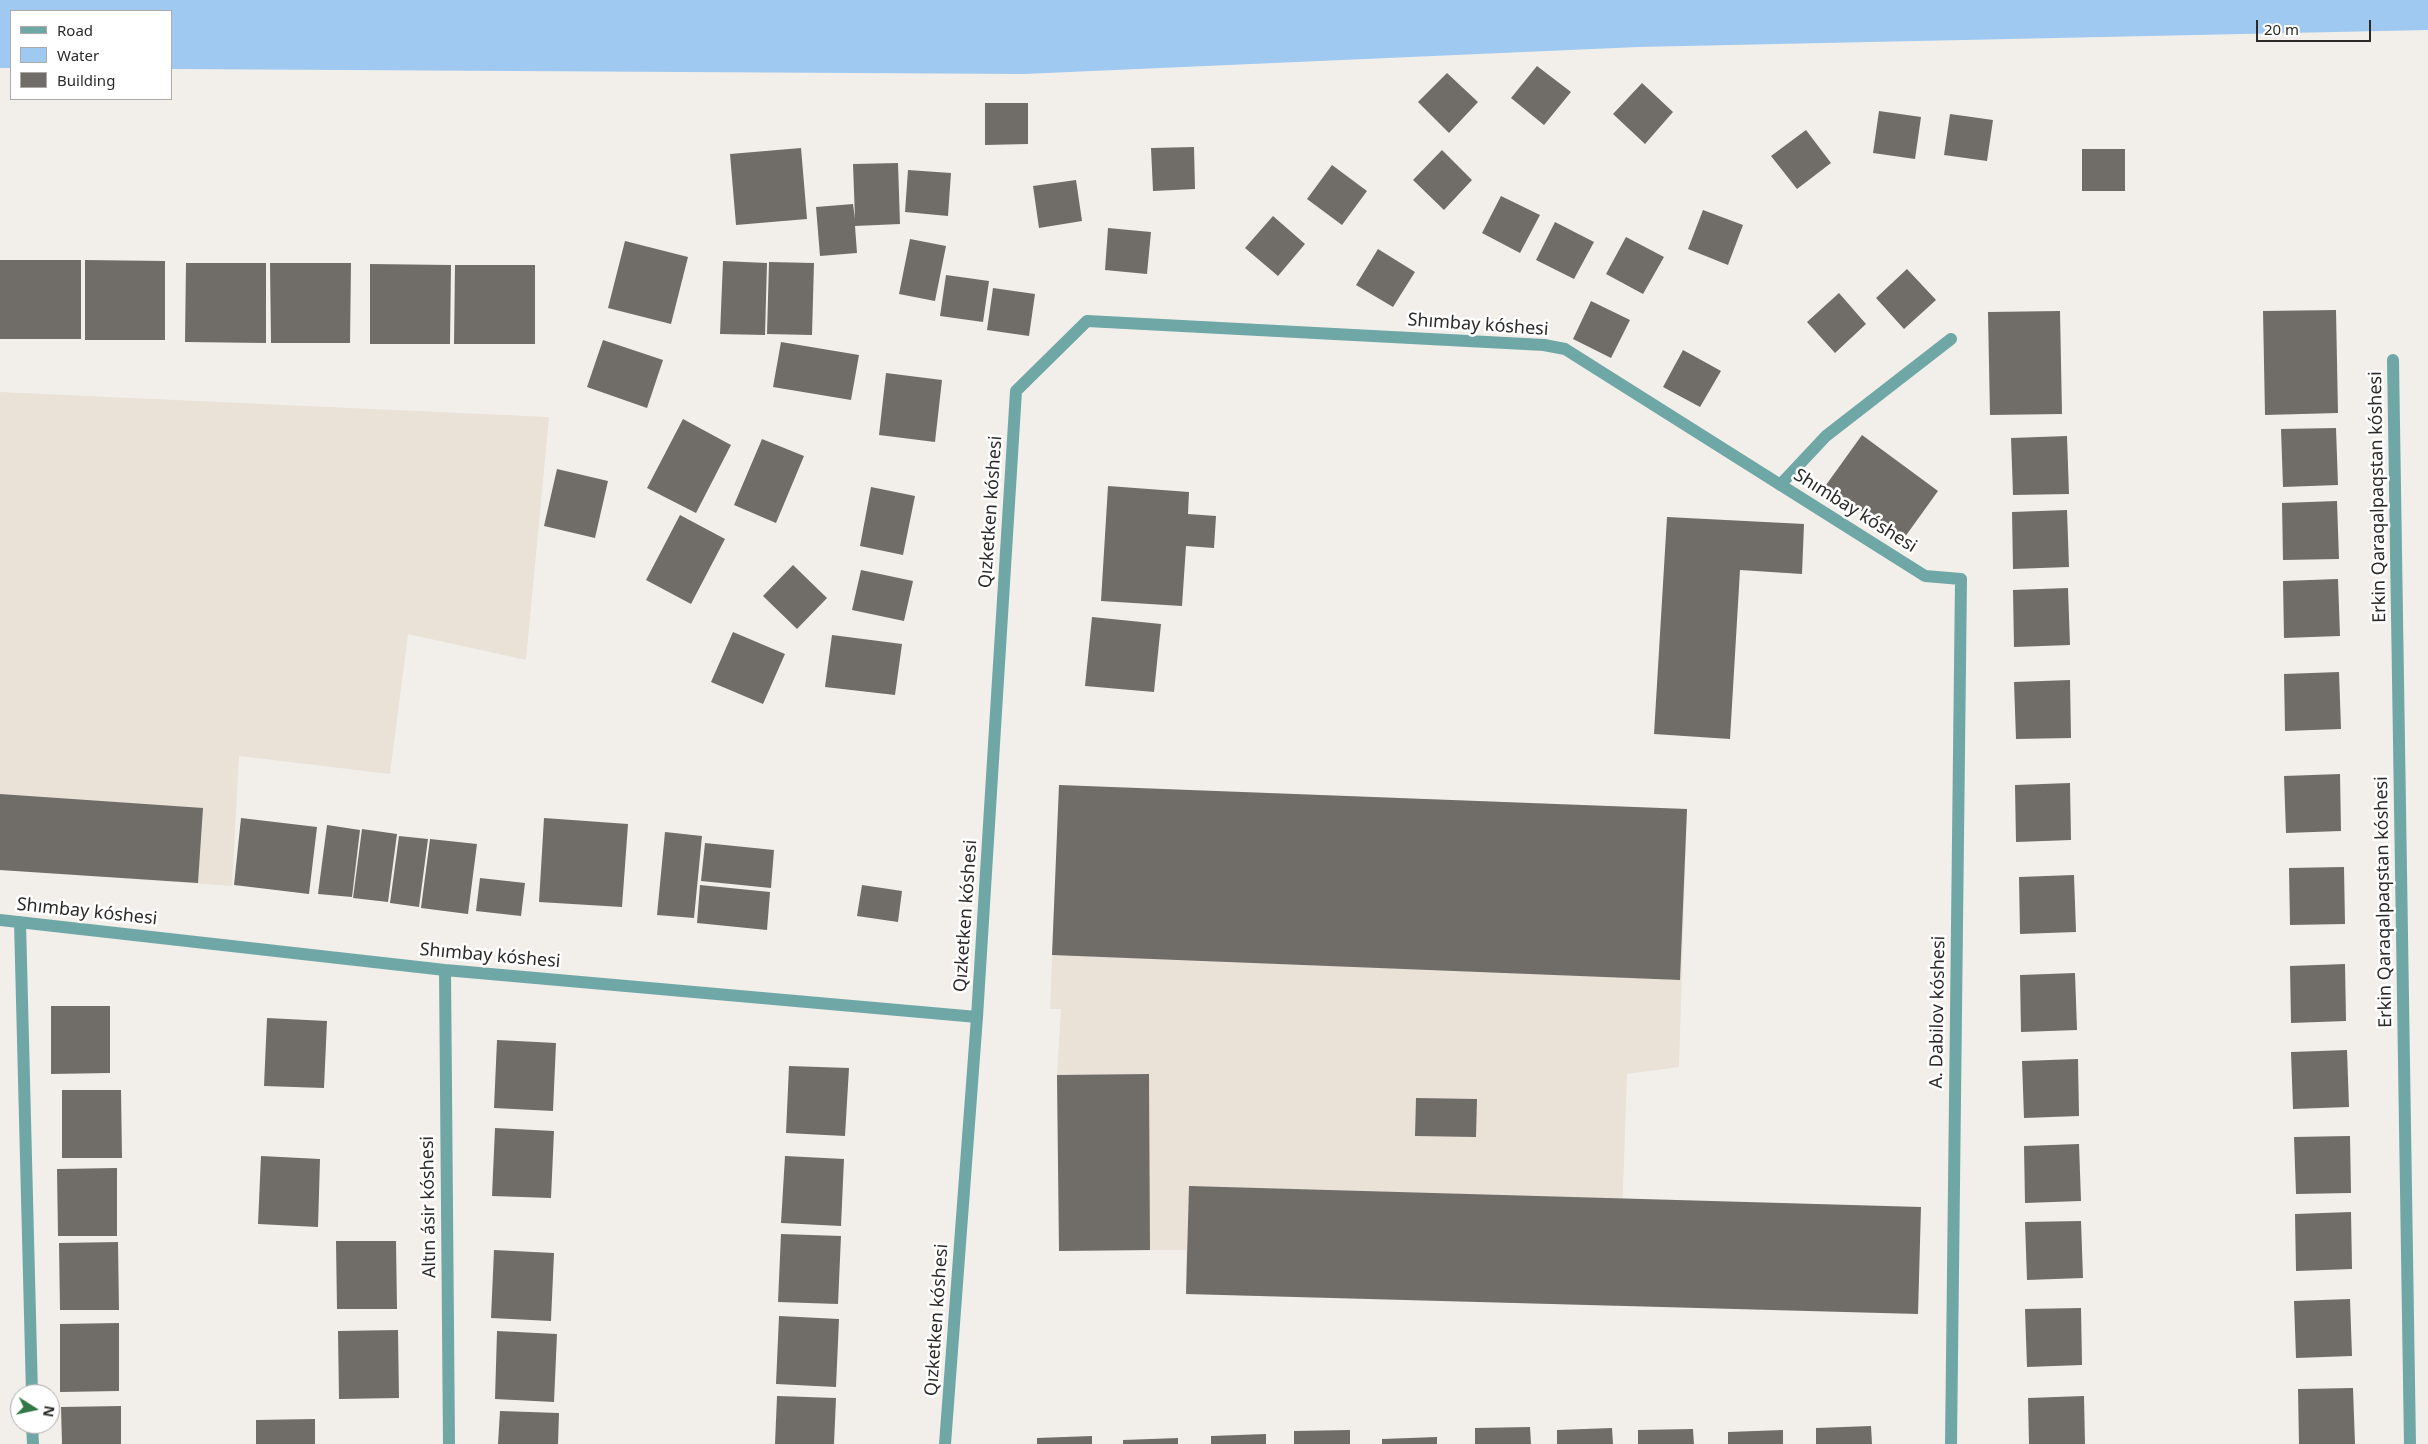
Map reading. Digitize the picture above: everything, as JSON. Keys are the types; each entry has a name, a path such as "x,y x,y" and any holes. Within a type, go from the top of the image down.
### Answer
{"street":[{"name":"Shımbay kóshesi","path":"1016,391 1086,321 1544,345 1565,349 1925,576 1960,580"},
{"path":"1780,485 1826,436 1951,340"},
{"name":"Erkin Qaraqalpaqstan kóshesi","path":"2393,360 2410,1444"},
{"name":"Qızketken kóshesi","path":"945,1444 977,1017 1016,391"},
{"name":"A. Dabilov kóshesi","path":"1951,1444 1960,580"},
{"name":"Shımbay kóshesi","path":"0,920 445,970 977,1017"},
{"path":"20,922 32,1384"},
{"name":"Altın ásir kóshesi","path":"445,970 449,1444"}],"shaded area":[{"path":"0,392 549,417 526,660 408,634 390,774 239,756 232,886 0,870"},
{"path":"1059,785 1687,809 1679,1067 1627,1074 1619,1306 1186,1294 1186,1250 1059,1251 1057,1075 1061,1009 1050,1009"}],"water":[{"path":"0,0 2428,0 2428,30 1638,47 1024,74 172,69 172,10 10,10 10,68 0,68"}],"building":[{"path":"1537,66 1571,92 1544,125 1511,98"},
{"path":"1447,73 1478,102 1449,133 1418,102"},
{"path":"1642,83 1673,112 1645,144 1613,114"},
{"path":"985,103 1028,103 1028,144 985,145"},
{"path":"1879,111 1921,117 1915,159 1873,153"},
{"path":"1950,114 1993,120 1987,161 1944,155"},
{"path":"1806,130 1831,163 1797,189 1771,156"},
{"path":"1194,147 1195,189 1153,191 1151,148"},
{"path":"801,148 807,219 736,225 730,154"},
{"path":"2082,149 2125,149 2125,191 2082,191"},
{"path":"1442,150 1472,180 1444,210 1413,180"},
{"path":"898,163 900,224 855,226 857,253 820,256 816,207 853,204 855,219 853,164"},
{"path":"1332,165 1367,191 1342,225 1307,199"},
{"path":"908,170 951,173 948,216 905,212"},
{"path":"1076,180 1082,221 1039,228 1033,186"},
{"path":"1501,196 1540,215 1520,253 1482,233"},
{"path":"1703,210 1743,225 1728,265 1688,249"},
{"path":"1273,216 1305,244 1278,276 1245,248"},
{"path":"1555,222 1594,242 1574,279 1536,260"},
{"path":"1108,228 1151,232 1147,274 1105,270"},
{"path":"1626,237 1664,257 1643,294 1606,274"},
{"path":"910,239 946,246 935,301 899,294"},
{"path":"625,241 688,257 671,324 608,308"},
{"path":"1378,249 1415,272 1393,307 1356,285"},
{"path":"0,260 81,260 81,339 0,339"},
{"path":"85,260 165,261 165,340 85,340"},
{"path":"723,261 767,263 765,335 720,334"},
{"path":"769,262 814,263 812,335 767,334"},
{"path":"186,263 266,263 266,343 185,342"},
{"path":"270,263 351,263 350,343 271,343"},
{"path":"370,264 451,265 450,344 370,344"},
{"path":"455,265 535,265 535,344 454,344"},
{"path":"1907,269 1936,300 1904,329 1876,298"},
{"path":"946,275 989,281 983,322 940,316"},
{"path":"993,288 1035,294 1029,336 987,330"},
{"path":"1839,293 1866,324 1835,353 1807,322"},
{"path":"1591,301 1630,320 1611,358 1573,339"},
{"path":"2336,310 2338,413 2265,415 2263,311"},
{"path":"2060,311 2062,414 1990,415 1988,312"},
{"path":"603,340 663,360 647,408 587,387"},
{"path":"781,342 859,355 851,400 773,387"},
{"path":"1683,350 1721,371 1700,407 1663,387"},
{"path":"886,373 942,380 935,442 879,435"},
{"path":"683,419 731,445 696,513 647,488"},
{"path":"2336,428 2338,485 2283,487 2281,429"},
{"path":"1862,435 1938,491 1902,541 1826,485"},
{"path":"2067,436 2069,494 2013,495 2011,438"},
{"path":"762,439 804,456 776,523 734,505"},
{"path":"557,469 608,481 595,538 544,526"},
{"path":"1108,486 1189,492 1188,514 1216,516 1214,548 1186,546 1182,606 1101,601"},
{"path":"871,487 915,496 903,555 860,546"},
{"path":"2337,501 2339,559 2283,560 2282,503"},
{"path":"2067,510 2069,567 2013,569 2012,512"},
{"path":"680,515 725,539 691,604 646,580"},
{"path":"1667,517 1804,524 1802,574 1740,570 1730,739 1654,734"},
{"path":"793,565 827,598 797,629 763,596"},
{"path":"861,570 913,581 904,621 852,610"},
{"path":"2338,579 2340,636 2284,638 2283,581"},
{"path":"2068,588 2070,645 2014,647 2013,590"},
{"path":"1092,617 1161,624 1154,692 1085,686"},
{"path":"733,632 785,654 763,704 711,682"},
{"path":"832,635 902,644 895,695 825,687"},
{"path":"2339,672 2341,729 2285,731 2284,674"},
{"path":"2070,680 2071,738 2016,739 2014,682"},
{"path":"2340,774 2341,831 2286,833 2284,776"},
{"path":"2070,783 2071,840 2016,842 2015,785"},
{"path":"1059,785 1687,809 1680,980 1052,955"},
{"path":"0,794 203,808 198,883 0,870"},
{"path":"241,818 317,827 309,894 234,885"},
{"path":"544,818 628,824 622,907 539,902"},
{"path":"327,825 360,830 352,897 318,894"},
{"path":"362,829 397,834 388,902 353,898"},
{"path":"665,832 702,836 694,918 657,915"},
{"path":"399,836 428,839 419,907 390,903"},
{"path":"430,839 477,844 468,914 421,908"},
{"path":"705,843 774,850 771,888 701,881"},
{"path":"2344,867 2345,924 2290,925 2289,868"},
{"path":"2074,875 2076,932 2020,934 2019,877"},
{"path":"480,878 525,883 521,916 476,911"},
{"path":"700,885 770,892 767,930 697,923"},
{"path":"862,885 902,891 898,922 857,916"},
{"path":"2345,964 2346,1021 2291,1023 2290,966"},
{"path":"2075,973 2077,1030 2021,1032 2020,975"},
{"path":"51,1006 110,1006 110,1073 51,1074"},
{"path":"267,1018 327,1021 324,1088 264,1086"},
{"path":"497,1040 556,1043 553,1111 494,1108"},
{"path":"2347,1050 2349,1107 2293,1109 2291,1052"},
{"path":"2078,1059 2079,1116 2024,1118 2022,1061"},
{"path":"789,1066 849,1068 845,1136 786,1133"},
{"path":"1149,1074 1150,1250 1059,1251 1057,1075"},
{"path":"62,1090 121,1090 122,1158 62,1158"},
{"path":"1416,1098 1477,1099 1476,1137 1415,1136"},
{"path":"495,1128 554,1131 551,1198 492,1196"},
{"path":"2350,1136 2351,1193 2296,1194 2294,1137"},
{"path":"2079,1144 2081,1201 2025,1203 2024,1146"},
{"path":"261,1156 320,1159 318,1227 258,1224"},
{"path":"785,1156 844,1159 841,1226 781,1223"},
{"path":"117,1168 117,1236 58,1236 57,1169"},
{"path":"1189,1186 1921,1207 1918,1314 1186,1294"},
{"path":"2351,1212 2352,1269 2296,1271 2295,1214"},
{"path":"2081,1221 2083,1278 2027,1280 2025,1222"},
{"path":"781,1234 841,1236 838,1304 778,1302"},
{"path":"336,1241 396,1241 397,1309 337,1309"},
{"path":"118,1242 119,1310 60,1310 59,1243"},
{"path":"494,1250 554,1253 551,1321 491,1318"},
{"path":"2350,1299 2352,1356 2296,1358 2294,1301"},
{"path":"2081,1308 2082,1365 2027,1367 2025,1309"},
{"path":"779,1316 839,1319 836,1387 776,1384"},
{"path":"119,1323 119,1391 60,1392 60,1324"},
{"path":"398,1330 399,1398 339,1399 338,1331"},
{"path":"497,1331 557,1334 554,1402 495,1399"},
{"path":"2353,1388 2355,1444 2299,1444 2298,1389"},
{"path":"777,1396 836,1398 834,1444 775,1444"},
{"path":"2084,1396 2085,1444 2029,1444 2028,1398"},
{"path":"121,1406 121,1444 62,1444 61,1407"},
{"path":"500,1411 559,1413 558,1444 498,1444"},
{"path":"315,1419 315,1444 256,1444 256,1420"},
{"path":"1871,1426 1872,1444 1816,1444 1816,1428"},
{"path":"1530,1427 1531,1444 1475,1444 1475,1428"},
{"path":"1612,1428 1613,1444 1557,1444 1557,1430"},
{"path":"1693,1429 1694,1444 1638,1444 1638,1430"},
{"path":"1350,1430 1350,1444 1294,1444 1294,1431"},
{"path":"1783,1430 1783,1444 1728,1444 1728,1432"},
{"path":"1266,1434 1266,1444 1211,1444 1211,1436"},
{"path":"1092,1436 1092,1444 1037,1444 1037,1438"},
{"path":"1437,1437 1437,1444 1382,1444 1382,1439"},
{"path":"1178,1438 1178,1444 1123,1444 1123,1440"}]}
